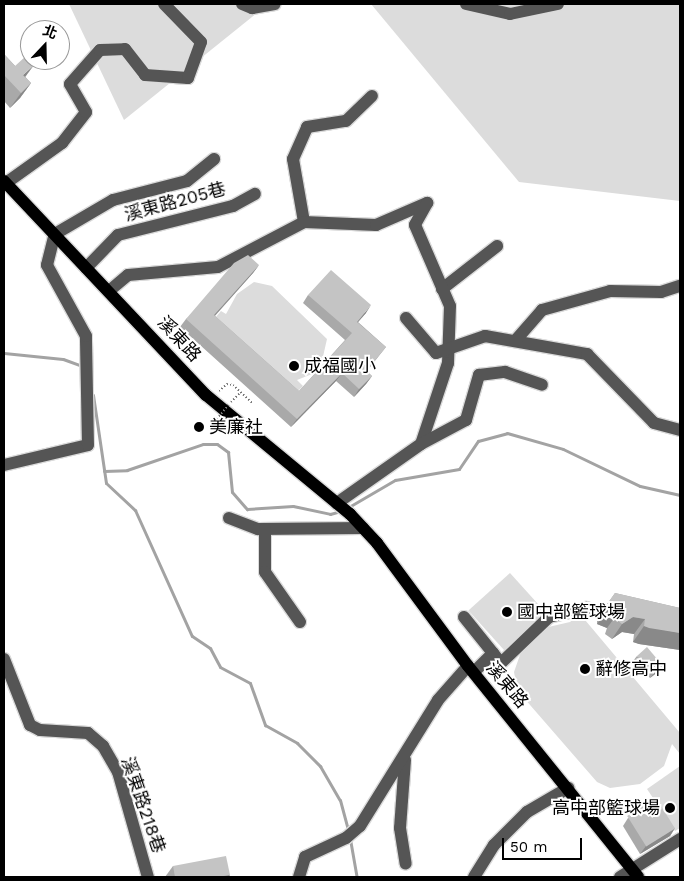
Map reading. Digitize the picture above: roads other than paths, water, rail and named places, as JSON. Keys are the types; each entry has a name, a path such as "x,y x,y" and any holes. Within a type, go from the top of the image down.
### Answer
{"main road":[{"name":"溪東路","path":"5,182 206,396 343,508 363,528 471,669 636,874"}],"street":[{"path":"5,182 62,143 86,112 70,84 100,50 125,49 145,75 188,78 201,42 164,4"},
{"path":"242,4 252,8 275,4"},
{"path":"466,4 510,14 558,4"},
{"path":"304,222 293,159 308,127 346,121 372,96"},
{"path":"4,465 88,445 86,336 48,265 55,234 114,200 187,181 214,159"},
{"name":"溪東路205巷","path":"86,268 118,235 233,206 255,194"},
{"path":"109,291 128,275 218,267 304,222 376,225 426,202 415,226 450,306 448,350 421,444"},
{"path":"442,288 496,246"},
{"path":"516,341 542,310 610,291 661,292 680,286"},
{"path":"406,318 436,353 486,336 587,354 654,423 680,430"},
{"path":"343,508 421,444 466,420 479,375 505,372 542,385"},
{"path":"229,518 265,529 363,528"},
{"path":"265,529 264,572 300,622"},
{"path":"464,616 501,663 549,617 586,608 595,611"},
{"path":"299,877 305,856 349,836 405,758 438,700 471,669 493,653"},
{"name":"溪東路218巷","path":"4,659 30,724 40,730 88,733 103,746 118,772 148,877"},
{"path":"405,758 400,828 406,864"},
{"path":"474,877 494,845 527,812 568,788"},
{"path":"620,877 636,874 680,839"}],"waterway":[{"path":"4,353 63,359 82,366"},
{"path":"93,395 106,483 135,510 192,636 210,648 220,667 250,683 265,725 297,743 320,766 340,800 348,830"},
{"path":"347,508 395,480 459,469 478,441 507,433 563,449 640,486 680,495"},
{"path":"104,471 127,470 203,444 217,444 228,452 232,492 247,509 293,506 330,514 341,511"},
{"path":"350,839 357,877"}],"place":[{"name":"成福國小","path":"294,366"},
{"name":"美廉社","path":"199,427"},
{"name":"國中部籃球場","path":"507,612"},
{"name":"辭修高中","path":"585,669"},
{"name":"高中部籃球場","path":"670,808"}]}
